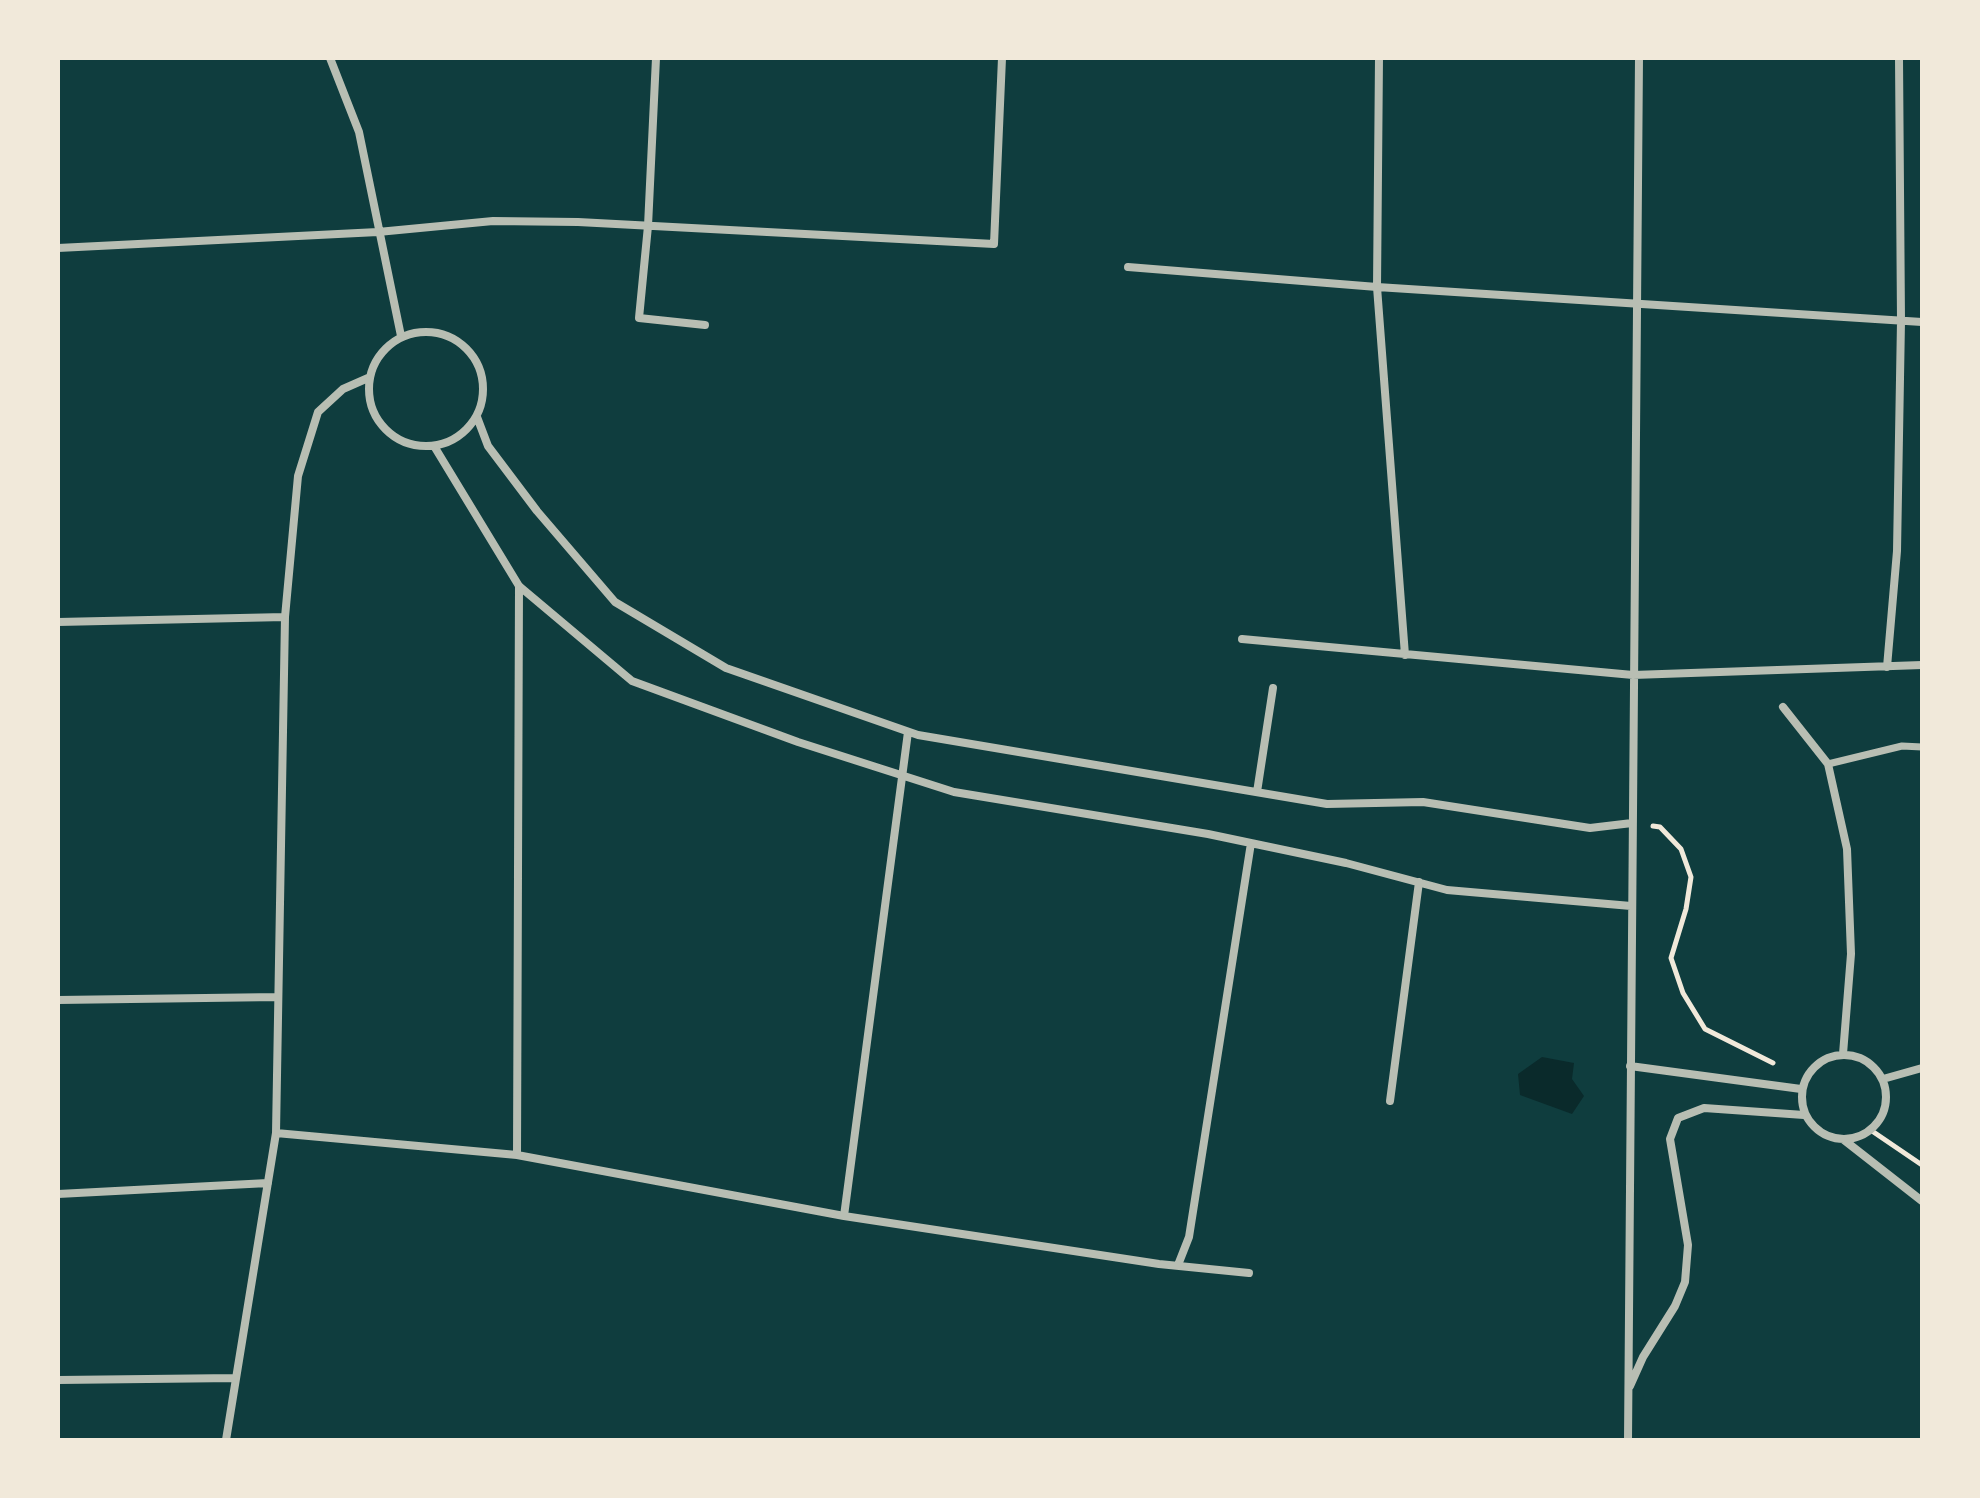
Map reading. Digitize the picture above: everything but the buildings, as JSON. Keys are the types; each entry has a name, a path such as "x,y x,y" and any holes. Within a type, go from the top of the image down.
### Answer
{"street":[{"path":"330,58 359,132 401,336"},
{"path":"656,58 648,226 639,318 705,325"},
{"path":"58,248 378,232 493,221 994,244 1002,58"},
{"path":"1379,58 1377,287 1405,655"},
{"path":"1628,1440 1639,58"},
{"path":"1887,667 1897,551 1901,321 1899,58"},
{"path":"1128,267 1377,287 1922,322"},
{"path":"430,331 457,340 477,361 484,389 477,417 459,436 434,446 407,443 384,429 370,405 368,378 375,361 385,347 401,336 430,331"},
{"path":"226,1440 276,1133 285,617 298,476 318,412 343,389 368,378"},
{"path":"477,417 488,446 615,602 726,668 908,732 1327,804 1423,802 1590,828 1632,823"},
{"path":"434,446 519,586 632,681 798,742 954,792 1251,843 1346,863 1447,890 1631,906"},
{"path":"517,1155 519,586"},
{"path":"58,622 285,617"},
{"path":"1242,639 1633,675 1922,665"},
{"path":"1257,792 1273,688"},
{"path":"1783,707 1828,764 1847,849 1851,954 1843,1054"},
{"path":"844,1216 908,732"},
{"path":"1828,764 1902,746 1922,747"},
{"path":"1178,1265 1189,1237 1251,843"},
{"path":"1390,1101 1419,882"},
{"path":"58,1000 278,997"},
{"path":"1844,1140 1871,1131 1886,1107 1883,1079 1866,1060 1843,1054 1819,1062 1803,1085 1804,1115 1821,1133 1844,1140 1922,1201"},
{"path":"1630,1066 1803,1085"},
{"path":"1883,1079 1922,1068"},
{"path":"1628,1391 1643,1357 1675,1306 1685,1282 1688,1245 1670,1139 1678,1118 1704,1108 1804,1115"},
{"path":"276,1133 517,1155 844,1216 1249,1273"},
{"path":"58,1194 268,1183"},
{"path":"58,1380 236,1378"}],"path":[{"path":"1632,823 1660,827 1681,849 1691,877 1686,909 1671,958 1683,993 1705,1029 1803,1085"},
{"path":"1871,1131 1922,1165"}],"water":[{"path":"1542,1057 1574,1063 1572,1079 1584,1096 1572,1114 1520,1095 1518,1074"}]}
